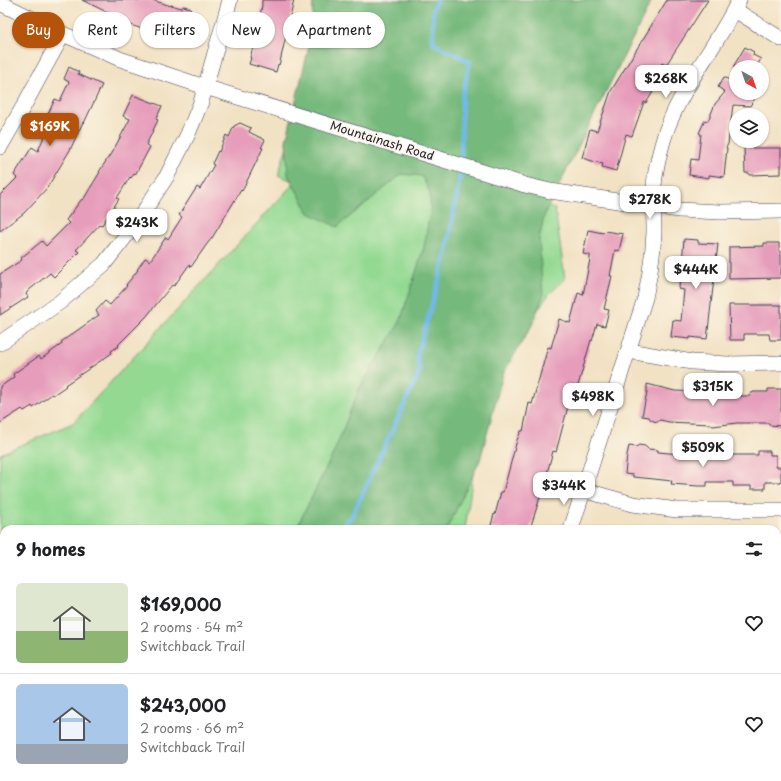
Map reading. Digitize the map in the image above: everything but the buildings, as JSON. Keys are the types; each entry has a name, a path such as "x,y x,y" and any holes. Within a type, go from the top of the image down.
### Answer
{"street":[{"path":"0,343 60,302 104,264 139,219 167,176 188,134 205,87 230,0"},
{"name":"Mountainash Road","path":"0,4 17,12"},
{"path":"572,525 645,298 649,280 654,234 654,184 663,141 670,121 680,101 737,5 781,39"},
{"name":"Mountainash Road","path":"65,35 120,59 205,87 525,185 550,191 654,207 700,211 781,212"},
{"path":"0,147 55,48"},
{"path":"628,351 655,357 699,363 781,363"},
{"path":"583,490 633,504 670,509 694,511 781,510"}],"green space":[{"path":"313,0 652,0 545,213 539,240 543,296 532,325 503,374 480,460 449,525 298,525 334,452 359,389 400,322 424,247 430,212 430,193 422,176 402,174 337,227 309,213 288,175 286,141 309,48 385,48 385,12 312,12"},
{"path":"292,130 555,209 565,279 549,294 488,382 466,525 0,525 0,454 73,423 295,182 278,175"}],"waterway":[{"path":"343,525 352,516 420,371 417,356 446,255 461,171 462,98 470,62 433,43 433,10 437,0"}]}
